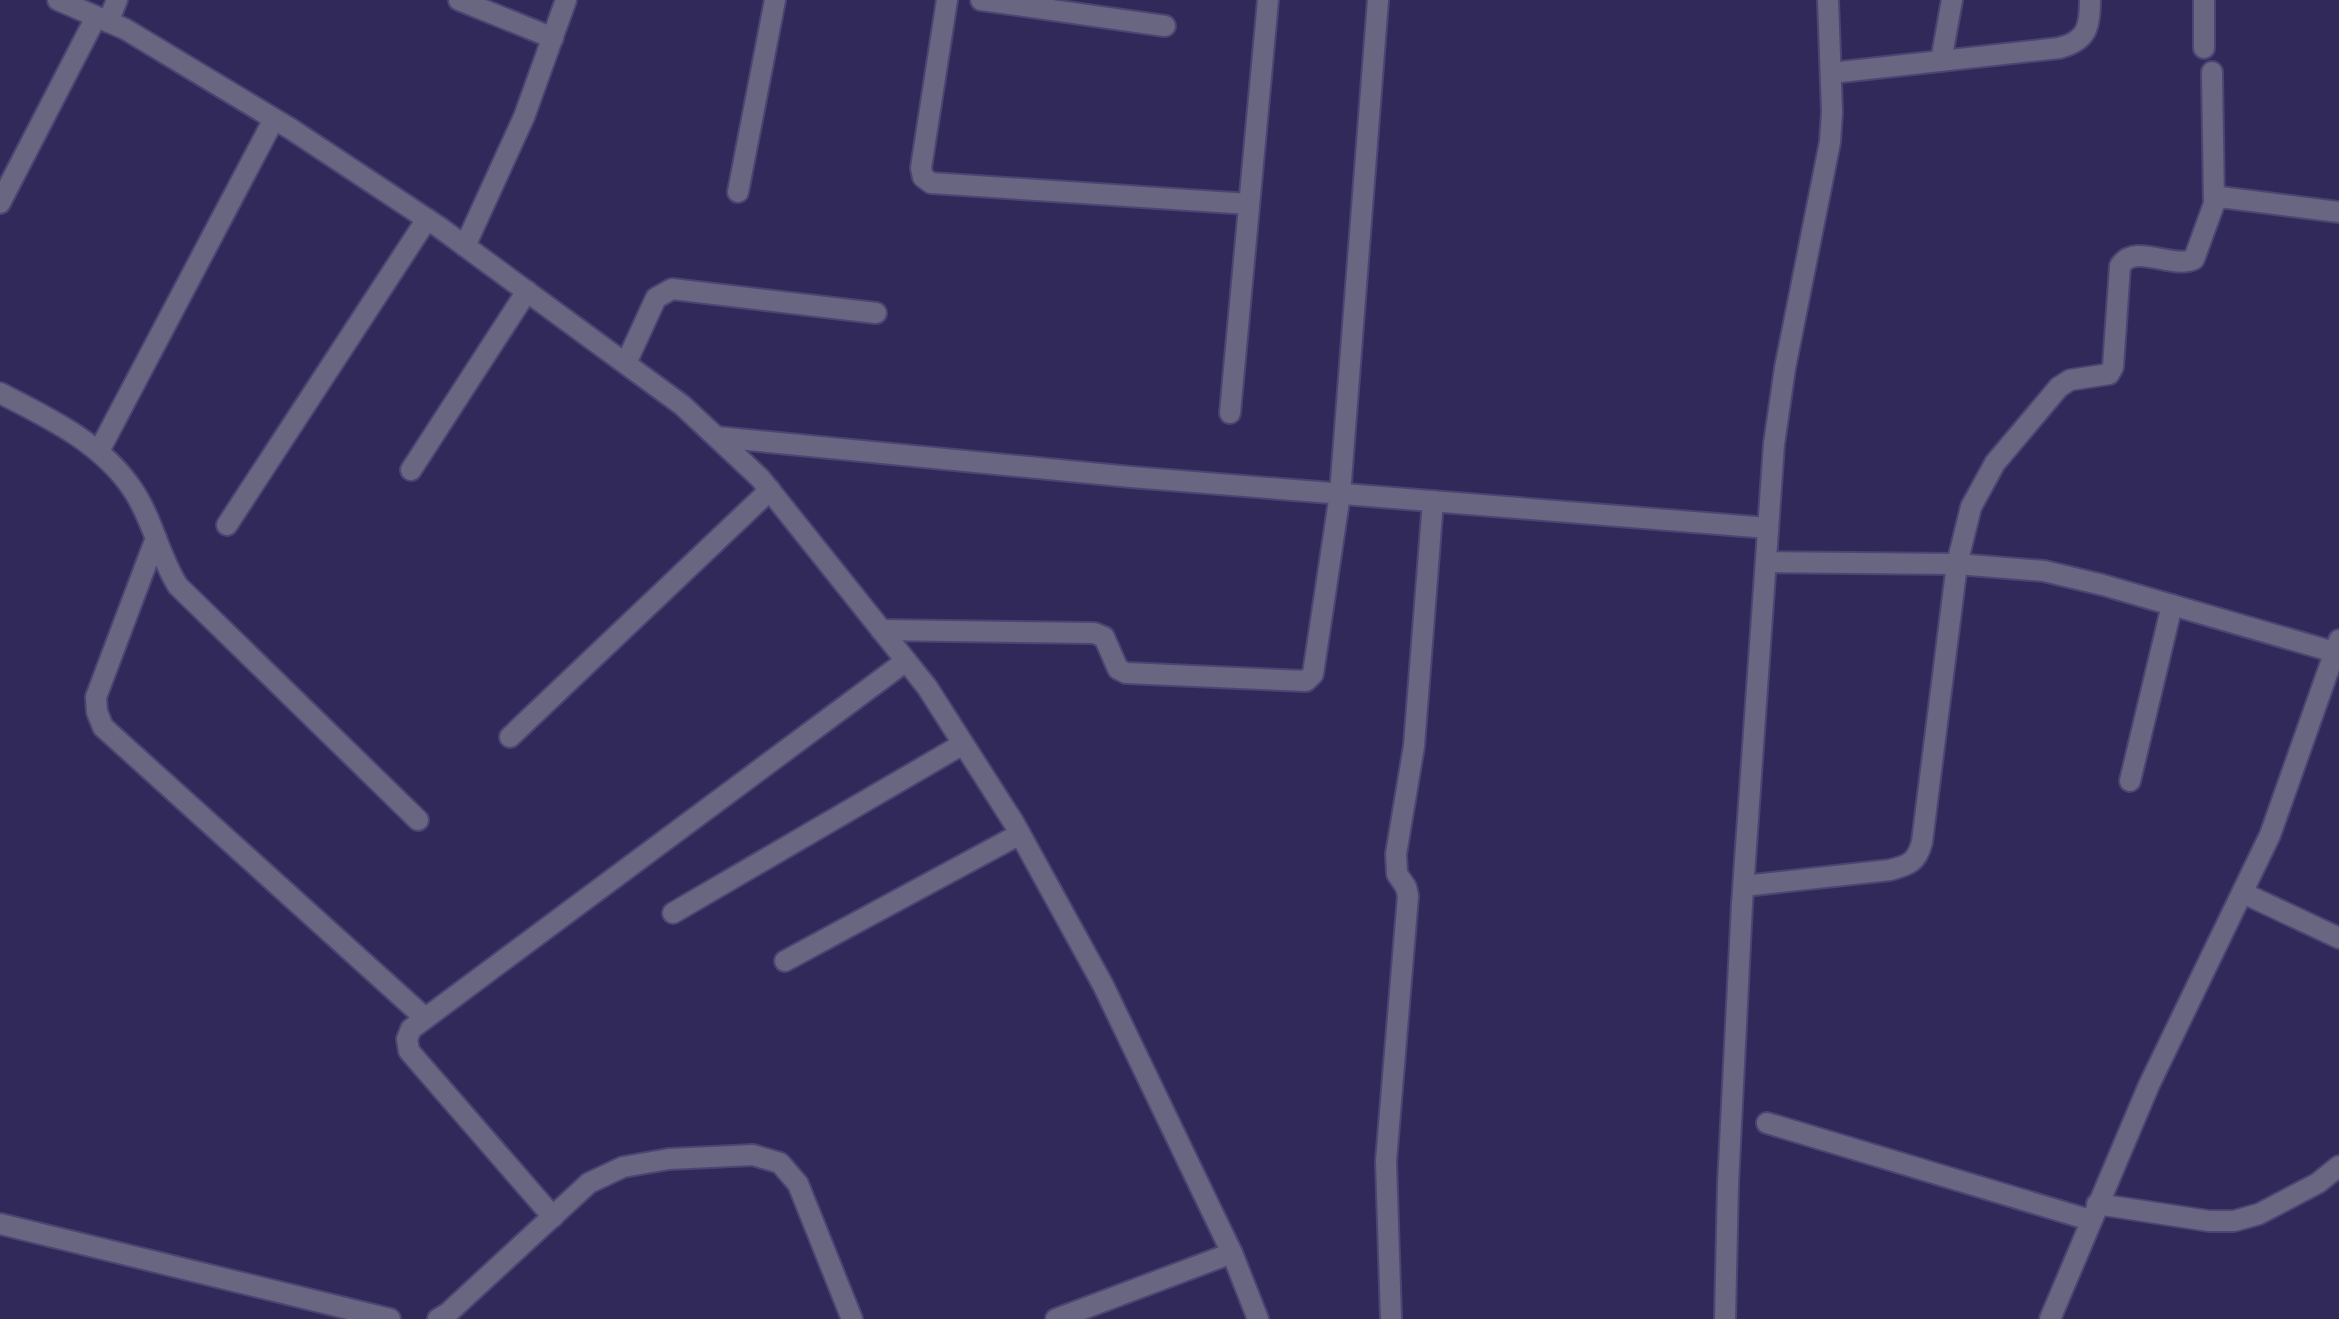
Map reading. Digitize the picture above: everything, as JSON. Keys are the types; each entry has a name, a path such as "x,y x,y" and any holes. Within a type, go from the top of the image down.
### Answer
{"street":[{"path":"58,0 125,29 274,119 427,219 682,405 770,490 927,687 1020,834 1103,985 1232,1253 1258,1319"},
{"path":"0,203 102,19 117,0"},
{"path":"459,0 553,38"},
{"path":"465,246 524,117 566,0"},
{"path":"738,192 775,0"},
{"path":"947,0 921,168 923,177 931,183 1249,204"},
{"path":"981,0 1165,26"},
{"path":"1230,413 1268,0"},
{"path":"881,630 1094,633 1104,637 1118,669 1126,673 1306,681 1313,674 1340,494 1378,0"},
{"path":"1725,1319 1728,1184 1744,886 1774,444 1785,368 1826,173 1832,112 1828,0"},
{"path":"1941,61 1952,0"},
{"path":"1831,73 2075,44 2084,36 2090,15 2090,0"},
{"path":"2204,0 2204,48"},
{"path":"2212,72 2214,204"},
{"path":"99,451 274,119"},
{"path":"1744,886 1890,870 1909,865 1918,858 1957,564 1971,507 1995,463 2059,387 2070,380 2109,374 2113,367 2120,266 2124,260 2133,255 2179,263 2194,259 2214,204 2220,197 2339,212"},
{"path":"227,525 427,219"},
{"path":"626,363 656,298 672,289 876,313"},
{"path":"411,470 527,291"},
{"path":"0,393 56,422 99,451 133,489 178,586 418,820"},
{"path":"717,437 1131,477 1768,528"},
{"path":"510,737 770,490"},
{"path":"1391,1319 1386,1161 1408,896 1397,874 1396,854 1416,731 1433,501"},
{"path":"156,538 96,697 97,712 103,727 425,1018"},
{"path":"1766,562 1957,564 2044,571 2337,646 2270,835 2149,1085 2050,1319"},
{"path":"2130,781 2172,605"},
{"path":"553,1217 409,1051 407,1039 411,1029 906,661"},
{"path":"673,913 963,744"},
{"path":"785,961 1020,834"},
{"path":"2243,893 2339,938"},
{"path":"1767,1123 2094,1212 2209,1221 2234,1221 2259,1214 2318,1183 2339,1166"},
{"path":"438,1319 589,1183 623,1167 669,1159 753,1155 780,1163 798,1184 852,1319"},
{"path":"0,1224 390,1319"},
{"path":"1056,1319 1232,1253"}]}
